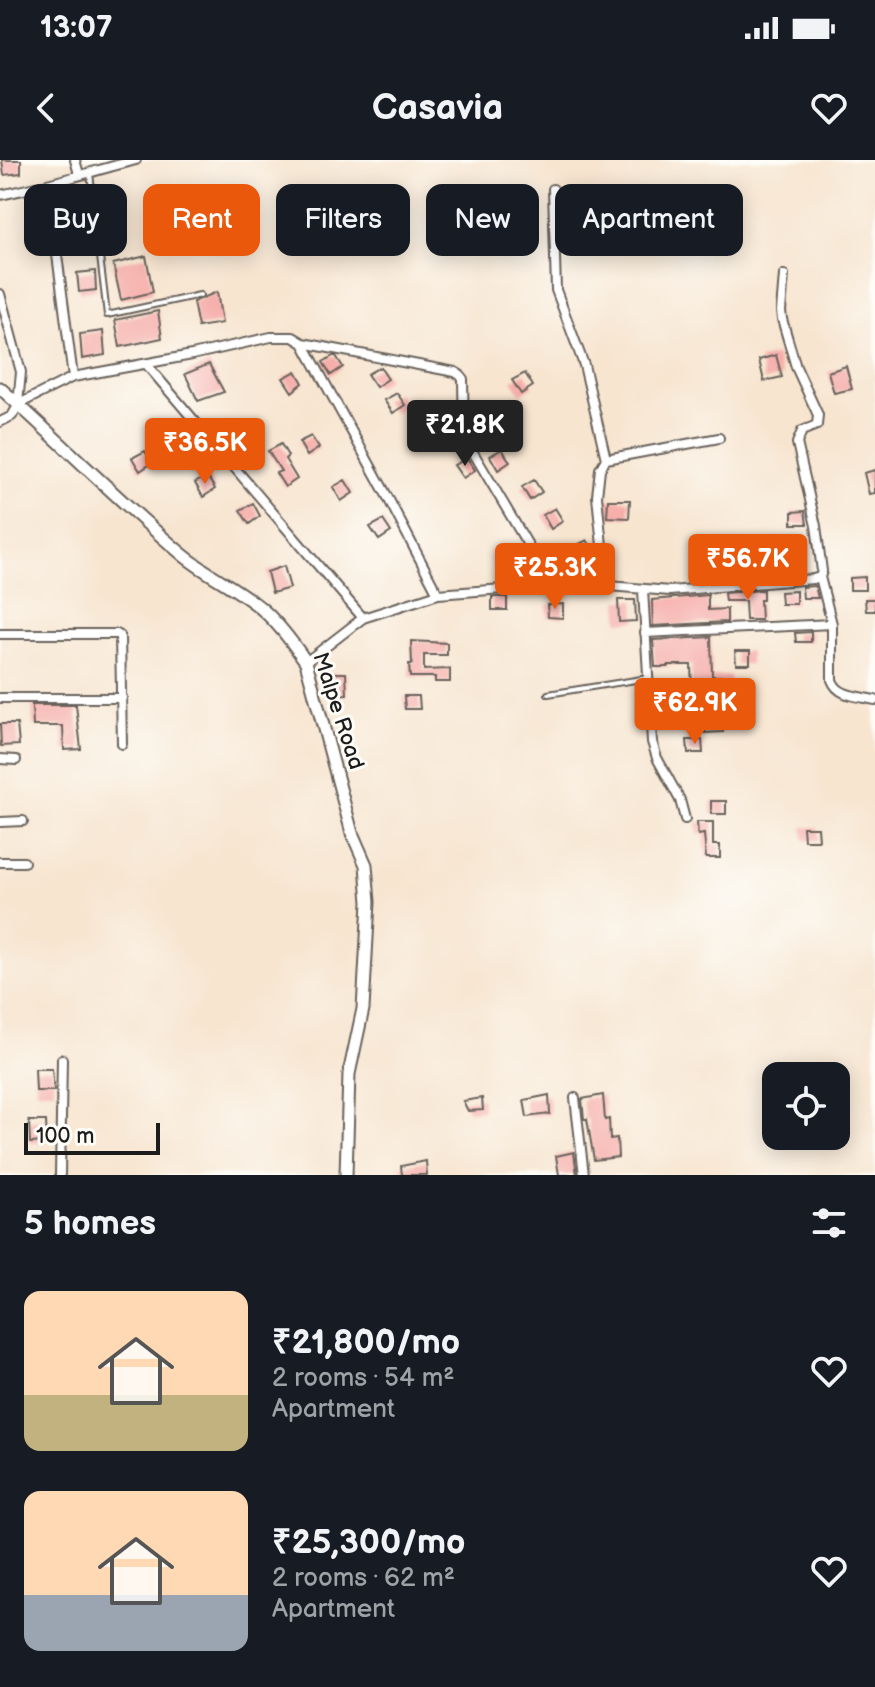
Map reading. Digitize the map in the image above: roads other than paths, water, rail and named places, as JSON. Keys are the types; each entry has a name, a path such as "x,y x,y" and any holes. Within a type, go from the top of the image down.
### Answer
{"street":[{"path":"75,160 79,174"},
{"path":"53,184 89,171 136,160"},
{"path":"553,189 556,290 584,365 606,459 600,469 597,496 606,585"},
{"path":"0,195 24,190"},
{"path":"57,256 73,377"},
{"path":"784,275 782,319 796,367 818,415 817,425 802,431 797,443 816,526 822,571 820,577 832,624 832,680 841,693 875,700"},
{"path":"0,294 21,372 18,404 12,416 0,422"},
{"path":"18,404 73,377 271,337 293,337 303,343 455,372 463,379 464,437 534,555 541,586"},
{"path":"303,343 438,594"},
{"path":"146,364 363,618"},
{"name":"Malpe Road","path":"0,388 186,557 263,610 306,662 352,833 366,865 369,902 363,1009 349,1074 346,1175"},
{"path":"606,459 719,438"},
{"path":"306,662 363,618 438,594 541,586 606,585 670,591 820,577"},
{"path":"643,590 653,751 680,800 685,819"},
{"path":"645,633 832,624"},
{"path":"0,634 117,634 121,639 122,744"},
{"path":"0,698 122,698"},
{"path":"0,759 16,760"},
{"path":"0,822 23,821"},
{"path":"0,862 24,862"},
{"path":"60,1175 62,1059"},
{"path":"575,1098 584,1175"}],"lane":[{"path":"89,171 107,315 200,295"},
{"path":"548,694 648,678"}]}
